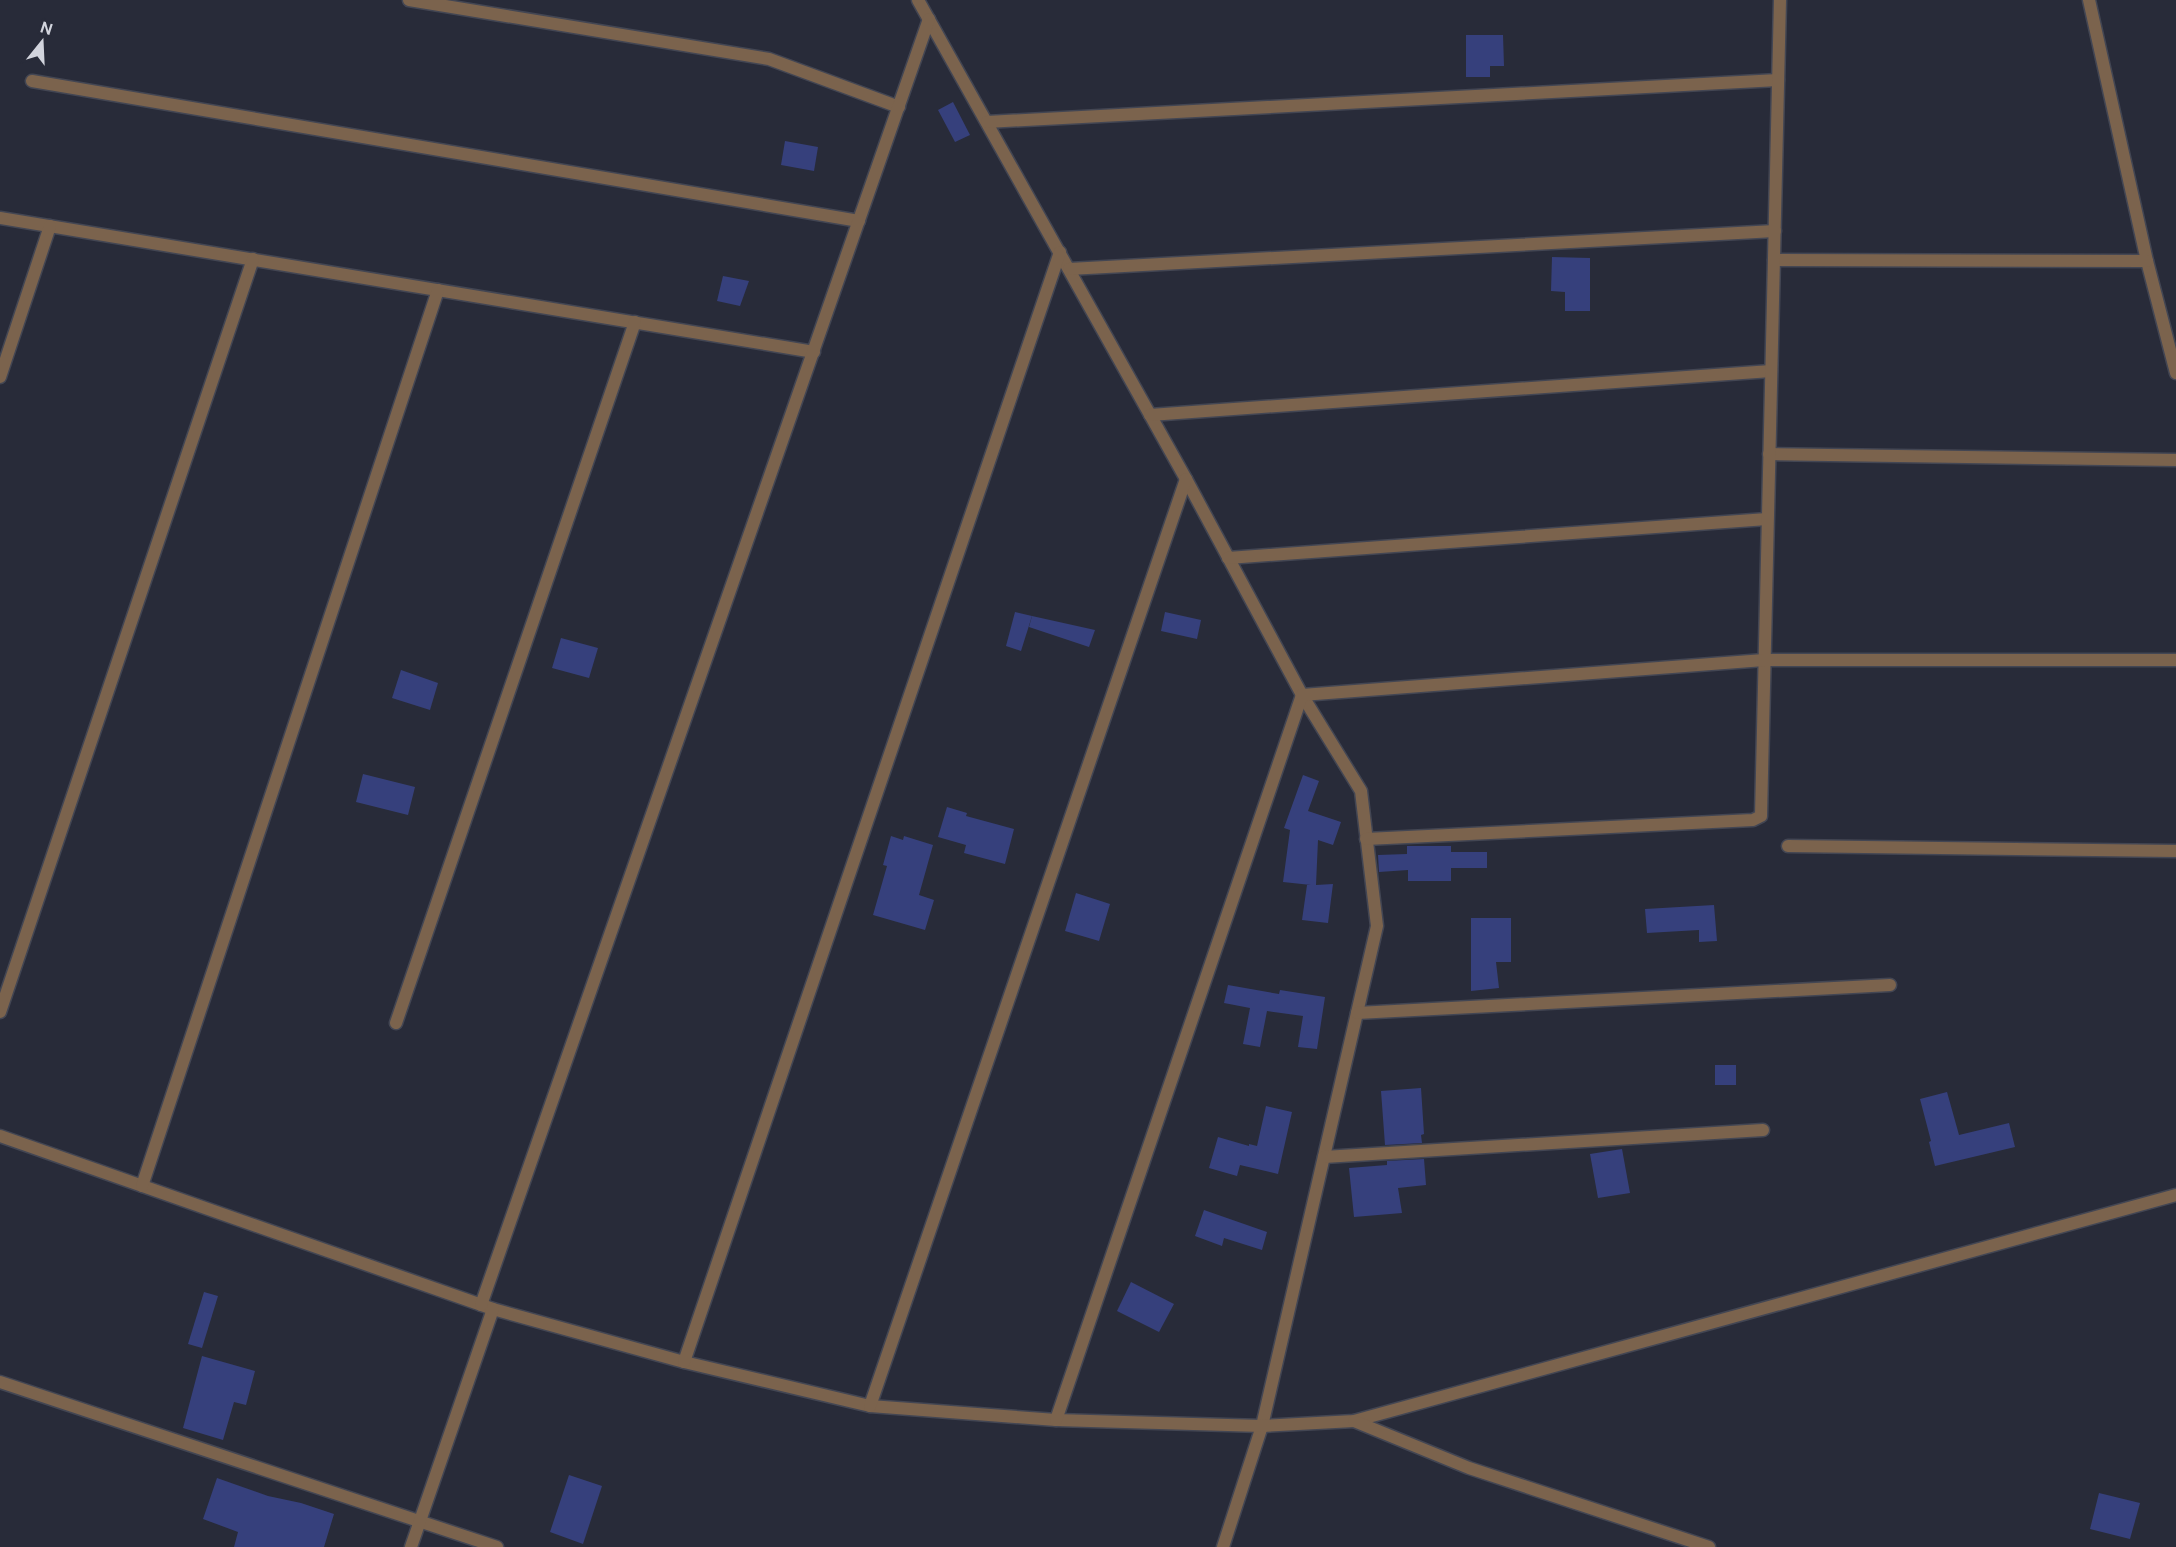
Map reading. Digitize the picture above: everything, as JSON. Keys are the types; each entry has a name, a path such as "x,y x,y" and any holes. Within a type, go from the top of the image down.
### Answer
{"street":[{"path":"409,0 769,59 899,107"},
{"path":"918,0 1186,479 1302,695 1361,791 1377,926 1262,1426 1223,1547"},
{"path":"1366,839 1753,820 1761,816 1780,0"},
{"path":"2089,0 2147,261 2176,373"},
{"path":"411,1547 487,1307 929,20"},
{"path":"987,122 1778,80"},
{"path":"32,81 859,221"},
{"path":"0,218 814,352"},
{"path":"0,377 51,226"},
{"path":"1069,269 1774,231"},
{"path":"684,1362 1059,252"},
{"path":"0,1012 253,259"},
{"path":"1774,260 2147,261"},
{"path":"142,1186 438,290"},
{"path":"396,1023 634,322"},
{"path":"1150,415 1771,371"},
{"path":"1769,454 2176,460"},
{"path":"870,1406 1186,479"},
{"path":"1228,558 1767,519"},
{"path":"1302,695 1764,660 2176,660"},
{"path":"1056,1420 1302,695"},
{"path":"1788,846 2176,851"},
{"path":"1357,1013 1890,985"},
{"path":"1324,1156 1763,1130"},
{"path":"0,1137 487,1307 684,1362 870,1406 1056,1420 1262,1426 1354,1421 2176,1195"},
{"path":"0,1382 497,1547"},
{"path":"1354,1421 1469,1468 1709,1547"}],"building":[{"path":"1466,35 1503,35 1504,66 1490,66 1490,77 1466,77"},
{"path":"953,102 970,135 955,142 938,110"},
{"path":"785,141 818,147 814,171 781,165"},
{"path":"1552,257 1590,258 1590,311 1565,311 1565,292 1551,291"},
{"path":"723,276 749,281 740,306 717,301"},
{"path":"1015,612 1032,616 1021,651 1006,646"},
{"path":"1165,612 1201,620 1197,639 1161,631"},
{"path":"1032,616 1095,630 1089,647 1029,627"},
{"path":"561,638 598,648 589,678 552,668"},
{"path":"401,670 438,683 430,710 392,698"},
{"path":"363,774 415,787 408,815 356,802"},
{"path":"1303,775 1319,781 1308,811 1341,822 1333,845 1318,840 1316,885 1333,884 1328,923 1302,920 1307,885 1311,885 1283,882 1290,830 1284,828"},
{"path":"947,807 967,813 966,816 1014,829 1005,864 964,853 966,845 938,837"},
{"path":"891,836 903,840 904,836 933,845 919,895 934,900 925,930 873,915 887,866 883,865"},
{"path":"1407,846 1451,846 1451,852 1487,852 1487,868 1451,868 1451,881 1408,881 1408,870 1379,872 1378,855 1407,854"},
{"path":"1076,893 1110,904 1099,941 1065,931"},
{"path":"1714,905 1717,941 1699,942 1699,930 1647,933 1645,909"},
{"path":"1471,918 1511,918 1511,962 1496,962 1499,988 1471,991"},
{"path":"1228,985 1279,994 1280,990 1325,997 1317,1049 1298,1047 1303,1016 1267,1011 1260,1047 1243,1044 1250,1008 1224,1003"},
{"path":"1715,1065 1736,1065 1736,1085 1715,1085"},
{"path":"1421,1088 1424,1134 1421,1135 1422,1143 1385,1145 1381,1091"},
{"path":"1947,1092 1959,1135 2009,1123 2015,1147 1935,1166 1920,1099"},
{"path":"1266,1106 1292,1112 1278,1174 1240,1165 1237,1176 1209,1168 1218,1137 1257,1146"},
{"path":"1622,1149 1630,1193 1598,1198 1590,1154"},
{"path":"1424,1159 1426,1185 1398,1188 1402,1213 1354,1217 1349,1168 1387,1165 1387,1161"},
{"path":"1204,1210 1267,1232 1262,1250 1224,1238 1222,1246 1195,1236"},
{"path":"1131,1282 1174,1304 1159,1332 1117,1311"},
{"path":"204,1292 218,1296 202,1348 188,1344"},
{"path":"202,1356 255,1371 246,1405 234,1402 223,1440 183,1428"},
{"path":"569,1475 602,1486 583,1544 550,1532"},
{"path":"217,1478 268,1496 301,1503 334,1514 324,1547 234,1547 238,1532 203,1519"},
{"path":"2099,1493 2140,1503 2130,1539 2090,1529"}]}
